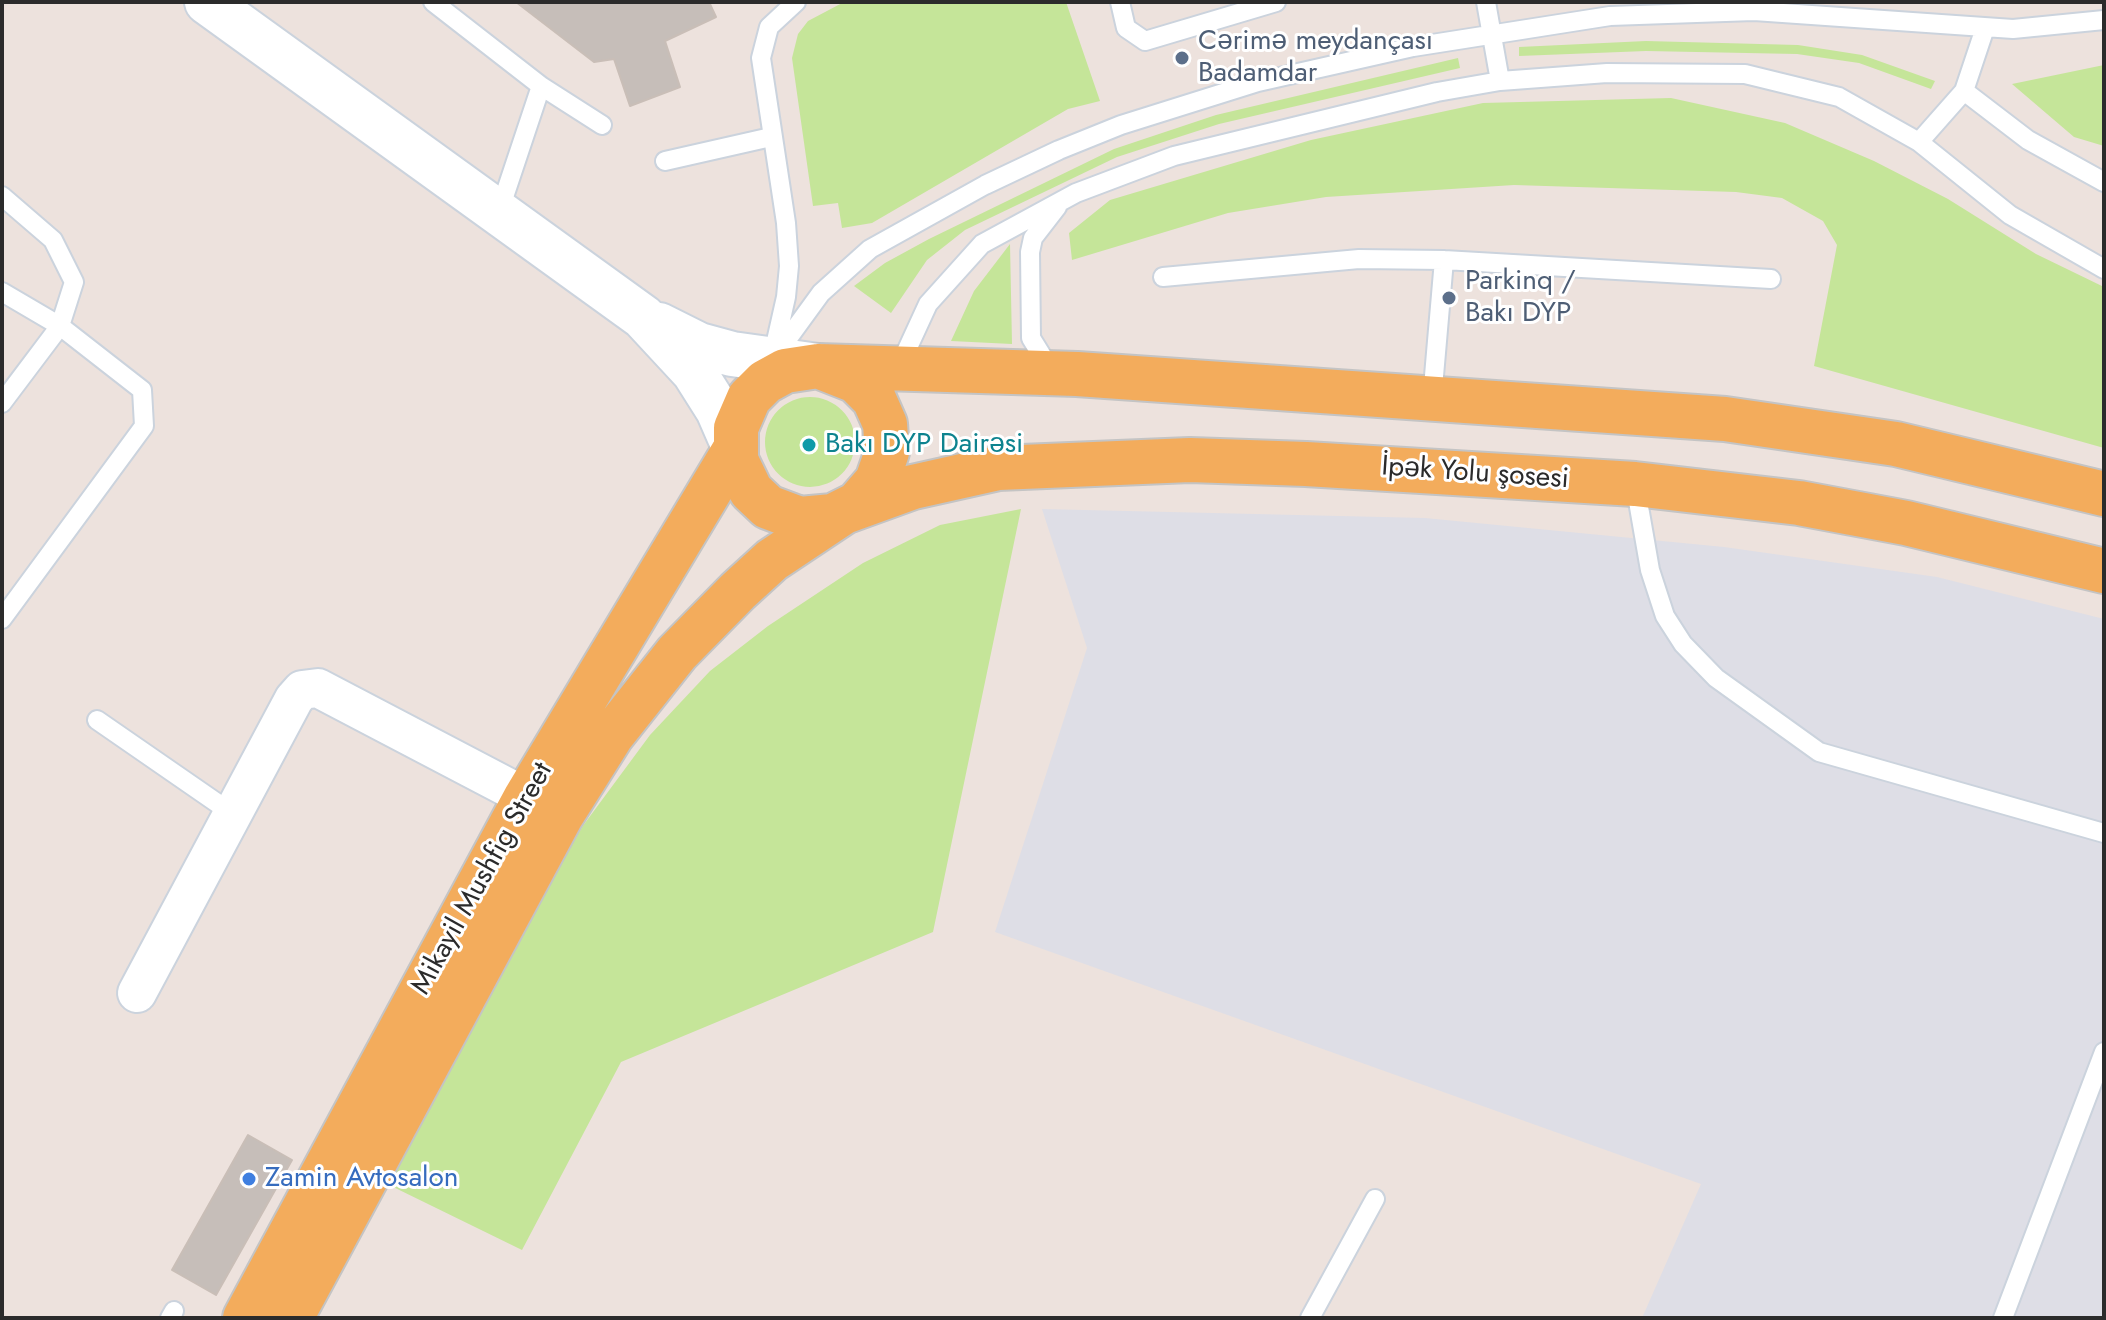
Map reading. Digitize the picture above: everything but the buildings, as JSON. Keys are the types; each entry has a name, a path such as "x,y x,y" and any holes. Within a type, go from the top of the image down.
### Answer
{"main road":[{"name":"Mikayil Mushfig Street","path":"245,1318 526,797 739,428 756,389 775,376 796,368 818,366 894,396 1077,374"},
{"path":"818,366 844,374 866,389 881,411 894,396"},
{"path":"1077,374 1725,419 1896,444 2104,494"},
{"path":"739,428 745,482 768,507 788,516 811,520 844,512 868,494 877,481 887,452 894,396"},
{"name":"İpək Yolu şosesi","path":"844,512 951,477 998,468 1069,462 1190,460 1292,463 1635,484 1799,503 1920,526 2104,571"},
{"name":"Mikayil Mushfig Street","path":"291,1318 561,816 612,735 710,618 772,560 844,512"}],"street":[{"path":"207,2 643,317 699,345 771,362 818,366"},
{"path":"643,317 694,372 718,410 739,428"},
{"path":"137,993 294,699 302,690 318,688 526,797"}],"lane":[{"path":"433,2 541,86 602,125"},
{"path":"771,362 786,297 789,266 786,223 761,58 769,27 796,2"},
{"path":"1120,2 1126,28 1145,41 1276,2"},
{"path":"1486,2 1500,81"},
{"path":"739,428 771,362 821,293 870,249 985,185 1059,150 1121,125 1258,82 1493,32 1610,16 1754,11 2013,29 2104,20"},
{"path":"1919,142 1964,91 1985,28"},
{"path":"894,396 928,304 972,255 1015,224 1076,193 1174,156 1437,92 1500,81 1607,73 1745,74 1839,97 1919,142 2010,215 2104,269"},
{"path":"498,213 541,86"},
{"path":"1964,91 2028,140 2104,182"},
{"path":"665,161 771,137"},
{"path":"1076,193 1043,222 1030,252 1031,338 1034,348 1044,359 1077,374"},
{"path":"2,196 53,240 74,282 60,326 2,403"},
{"path":"1163,277 1359,259 1444,260 1771,279"},
{"path":"1432,399 1444,260"},
{"path":"2,292 60,326 142,390 144,426 2,619"},
{"path":"1635,484 1650,570 1665,616 1683,644 1716,678 1819,752 2104,833"},
{"path":"97,720 233,814"},
{"path":"2003,1318 2104,1052"},
{"path":"1310,1318 1375,1199"}],"shaded area":[{"path":"1042,509 1425,518 1724,547 1937,577 2104,619 2104,1318 1642,1318 1701,1184 995,932 1087,648"}],"green space":[{"path":"844,2 1066,2 1100,101 1068,109 872,223 842,228 838,203 813,206 792,58 798,34 808,21"},
{"path":"1646,41 1798,45 1862,55 1935,81 1931,89 1859,63 1797,54 1646,51 1519,56 1519,47"},
{"path":"1458,58 1460,68 1219,124 1117,157 965,230 927,260 891,313 854,286 885,263 929,239 1114,149 1216,115"},
{"path":"2104,65 2104,146 2074,137 2012,84"},
{"path":"1671,98 1785,123 1874,161 1948,199 2036,254 2104,287 2104,448 1814,366 1837,245 1823,221 1782,198 1736,192 1514,185 1326,197 1228,213 1072,260 1069,233 1110,200 1311,140 1483,103"},
{"path":"1010,244 1012,344 951,341 974,291"},
{"name":"Bakı DYP Dairəsi","path":"810,397 827,400 842,410 852,425 855,442 852,459 842,474 827,484 810,487 793,484 778,474 768,459 765,442 768,425 778,410 793,400"},
{"path":"1021,509 933,932 621,1062 522,1250 383,1182 582,827 650,735 710,671 768,626 863,563 940,525"}],"place":[{"name":"Cərimə meydançası Badamdar","path":"1182,58"},
{"name":"Parkinq / Bakı DYP","path":"1449,298"},
{"name":"Bakı DYP Dairəsi","path":"809,445"},
{"name":"Zamin Avtosalon","path":"249,1179"}]}
